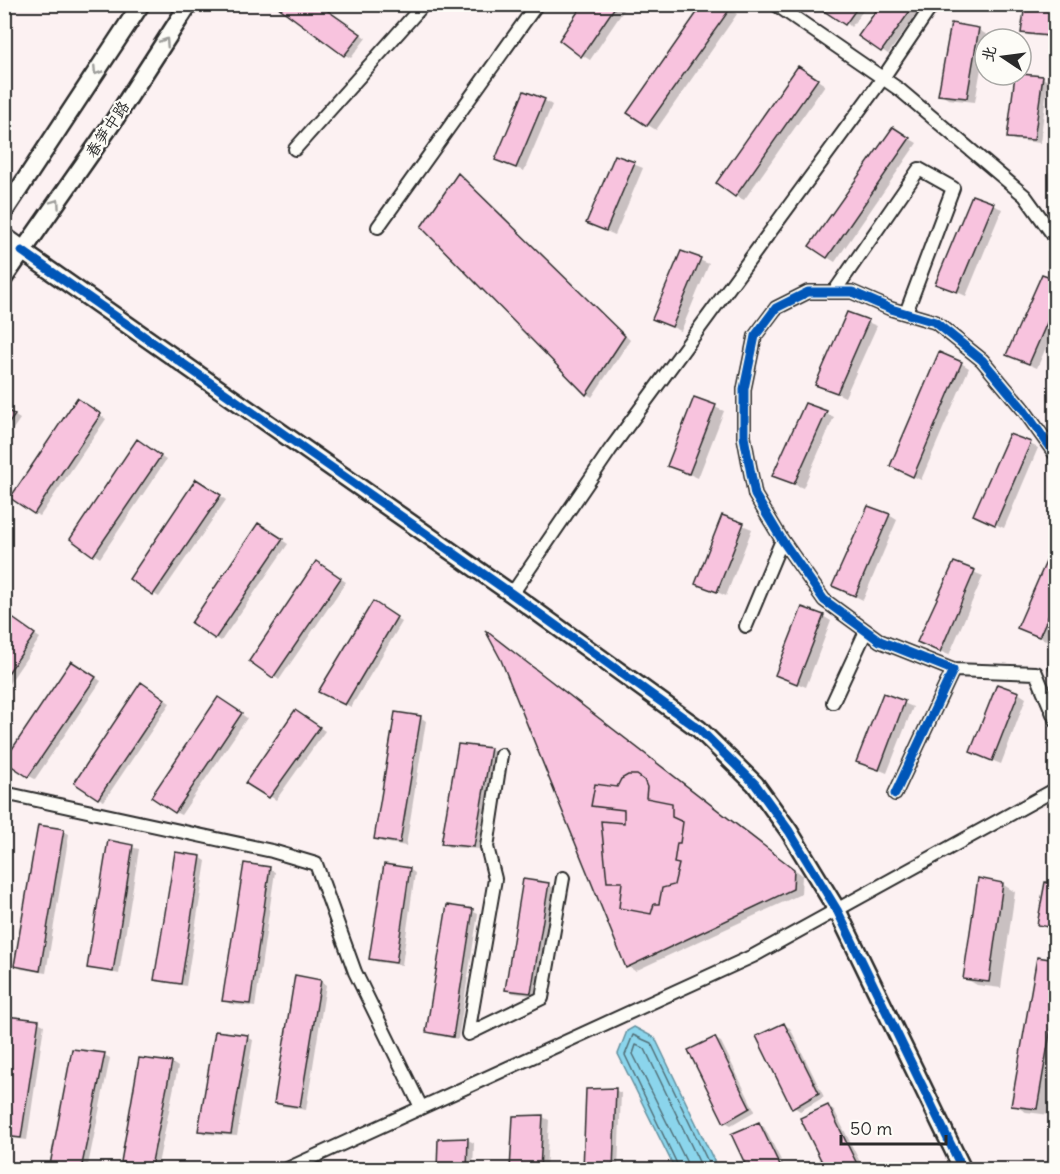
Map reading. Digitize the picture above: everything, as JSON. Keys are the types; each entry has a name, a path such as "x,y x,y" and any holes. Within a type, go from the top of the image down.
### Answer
{"main road":[{"path":"4,238 22,251"}],"street":[{"path":"4,212 141,4"},
{"name":"春笋中路","path":"4,278 113,122 189,4"},
{"path":"295,149 424,4"},
{"path":"378,227 537,4"},
{"path":"775,4 883,78 1025,196 1056,239"},
{"path":"512,594 617,440 883,78 933,4"},
{"path":"834,292 919,169 953,188 906,313"},
{"path":"22,251 512,594 699,729 755,784 789,831 837,910 963,1170"},
{"path":"1056,455 1023,409 982,360 935,322 852,292 808,292 776,308 755,336 744,389 744,437 755,495 782,540 824,600 880,641 953,670 1036,673 1056,722"},
{"path":"746,626 782,540"},
{"path":"833,702 866,631"},
{"path":"894,794 953,670"},
{"path":"501,755 487,848 495,879 468,1034 542,998 563,878"},
{"path":"285,1170 753,956 1056,789"},
{"path":"4,793 272,851 316,864 354,972 421,1107"}],"water":[{"path":"634,1027 655,1038 718,1169 675,1169 618,1054 627,1031"}],"building":[{"path":"274,4 318,4 361,34 344,56"},
{"path":"583,4 617,4 581,57 559,40"},
{"path":"703,4 724,4 730,9 647,126 627,113"},
{"path":"825,4 860,4 845,25 821,9"},
{"path":"881,4 915,4 881,52 858,36"},
{"path":"1025,4 1054,4 1049,36 1033,34 1033,27 1022,27"},
{"path":"951,23 973,27 973,63 967,98 938,95"},
{"path":"798,66 818,79 735,197 716,183"},
{"path":"1033,75 1043,76 1034,140 1007,138 1013,87 1033,87"},
{"path":"524,91 545,99 516,168 495,160"},
{"path":"893,127 910,138 827,258 809,246"},
{"path":"615,155 635,162 606,231 586,223"},
{"path":"458,173 625,336 586,395 421,227"},
{"path":"972,195 994,203 957,292 935,284"},
{"path":"681,251 701,258 672,327 652,319"},
{"path":"1042,274 1056,279 1056,302 1029,364 1006,355"},
{"path":"847,312 869,320 837,393 815,385"},
{"path":"939,352 962,362 913,477 890,466"},
{"path":"694,397 716,405 689,474 667,466"},
{"path":"77,398 101,414 34,514 10,498"},
{"path":"805,403 827,411 794,484 772,476"},
{"path":"4,408 15,415 4,430"},
{"path":"1009,434 1031,442 995,525 973,515"},
{"path":"137,439 161,456 93,556 70,539"},
{"path":"196,479 221,495 153,595 129,579"},
{"path":"868,506 890,514 855,596 832,586"},
{"path":"722,515 744,523 717,592 695,584"},
{"path":"258,523 283,539 215,639 191,623"},
{"path":"1049,555 1056,557 1056,599 1039,637 1017,628"},
{"path":"316,561 341,578 273,678 249,661"},
{"path":"954,562 975,570 940,652 917,642"},
{"path":"373,601 397,617 345,705 318,692"},
{"path":"802,607 824,615 797,684 775,675"},
{"path":"11,617 35,634 4,679 4,627"},
{"path":"485,630 794,869 793,889 626,968 501,660"},
{"path":"71,661 96,677 28,777 4,761"},
{"path":"141,682 165,699 98,799 74,783"},
{"path":"997,684 1019,692 992,761 970,752"},
{"path":"883,693 905,701 879,770 856,762"},
{"path":"218,697 242,713 175,813 151,797"},
{"path":"295,710 320,727 269,798 245,783"},
{"path":"395,712 421,716 400,843 374,839"},
{"path":"458,744 491,748 474,847 441,844"},
{"path":"628,775 637,775 644,780 647,787 646,798 672,803 672,817 683,822 674,863 679,864 674,885 662,888 659,904 654,904 651,914 619,908 622,882 607,882 601,821 624,823 624,810 591,806 595,784 617,787 621,779"},
{"path":"38,825 64,829 40,971 14,966"},
{"path":"108,840 133,845 113,972 87,968"},
{"path":"175,852 201,856 181,984 154,980"},
{"path":"244,863 270,867 250,1004 222,1001"},
{"path":"384,864 410,868 396,963 369,959"},
{"path":"978,878 1003,883 989,982 963,979"},
{"path":"523,879 549,883 531,993 505,990"},
{"path":"1045,882 1056,883 1056,928 1037,925"},
{"path":"447,905 473,909 453,1037 426,1032"},
{"path":"1037,957 1056,960 1056,998 1037,1109 1011,1106"},
{"path":"295,975 321,980 300,1107 274,1103"},
{"path":"6,1016 39,1020 21,1138 4,1136"},
{"path":"784,1023 819,1093 792,1109 756,1036"},
{"path":"215,1031 248,1035 231,1134 198,1131"},
{"path":"715,1037 750,1108 724,1123 688,1050"},
{"path":"72,1049 105,1053 81,1170 50,1165"},
{"path":"139,1058 172,1062 151,1167 121,1162"},
{"path":"616,1088 613,1170 583,1170 586,1089"},
{"path":"828,1105 860,1170 826,1170 800,1118"},
{"path":"543,1115 540,1170 510,1170 513,1116"},
{"path":"759,1122 782,1170 748,1170 731,1134"},
{"path":"468,1138 467,1170 437,1170 438,1139"}],"cycle path":[{"path":"22,251 512,594 699,729 755,784 789,831 837,910 963,1170"},
{"path":"895,794 953,670 880,641 824,600 782,540 755,495 744,437 744,389 755,336 776,308 808,292 852,292 891,309 935,322 982,360 1023,409 1056,455"}]}
